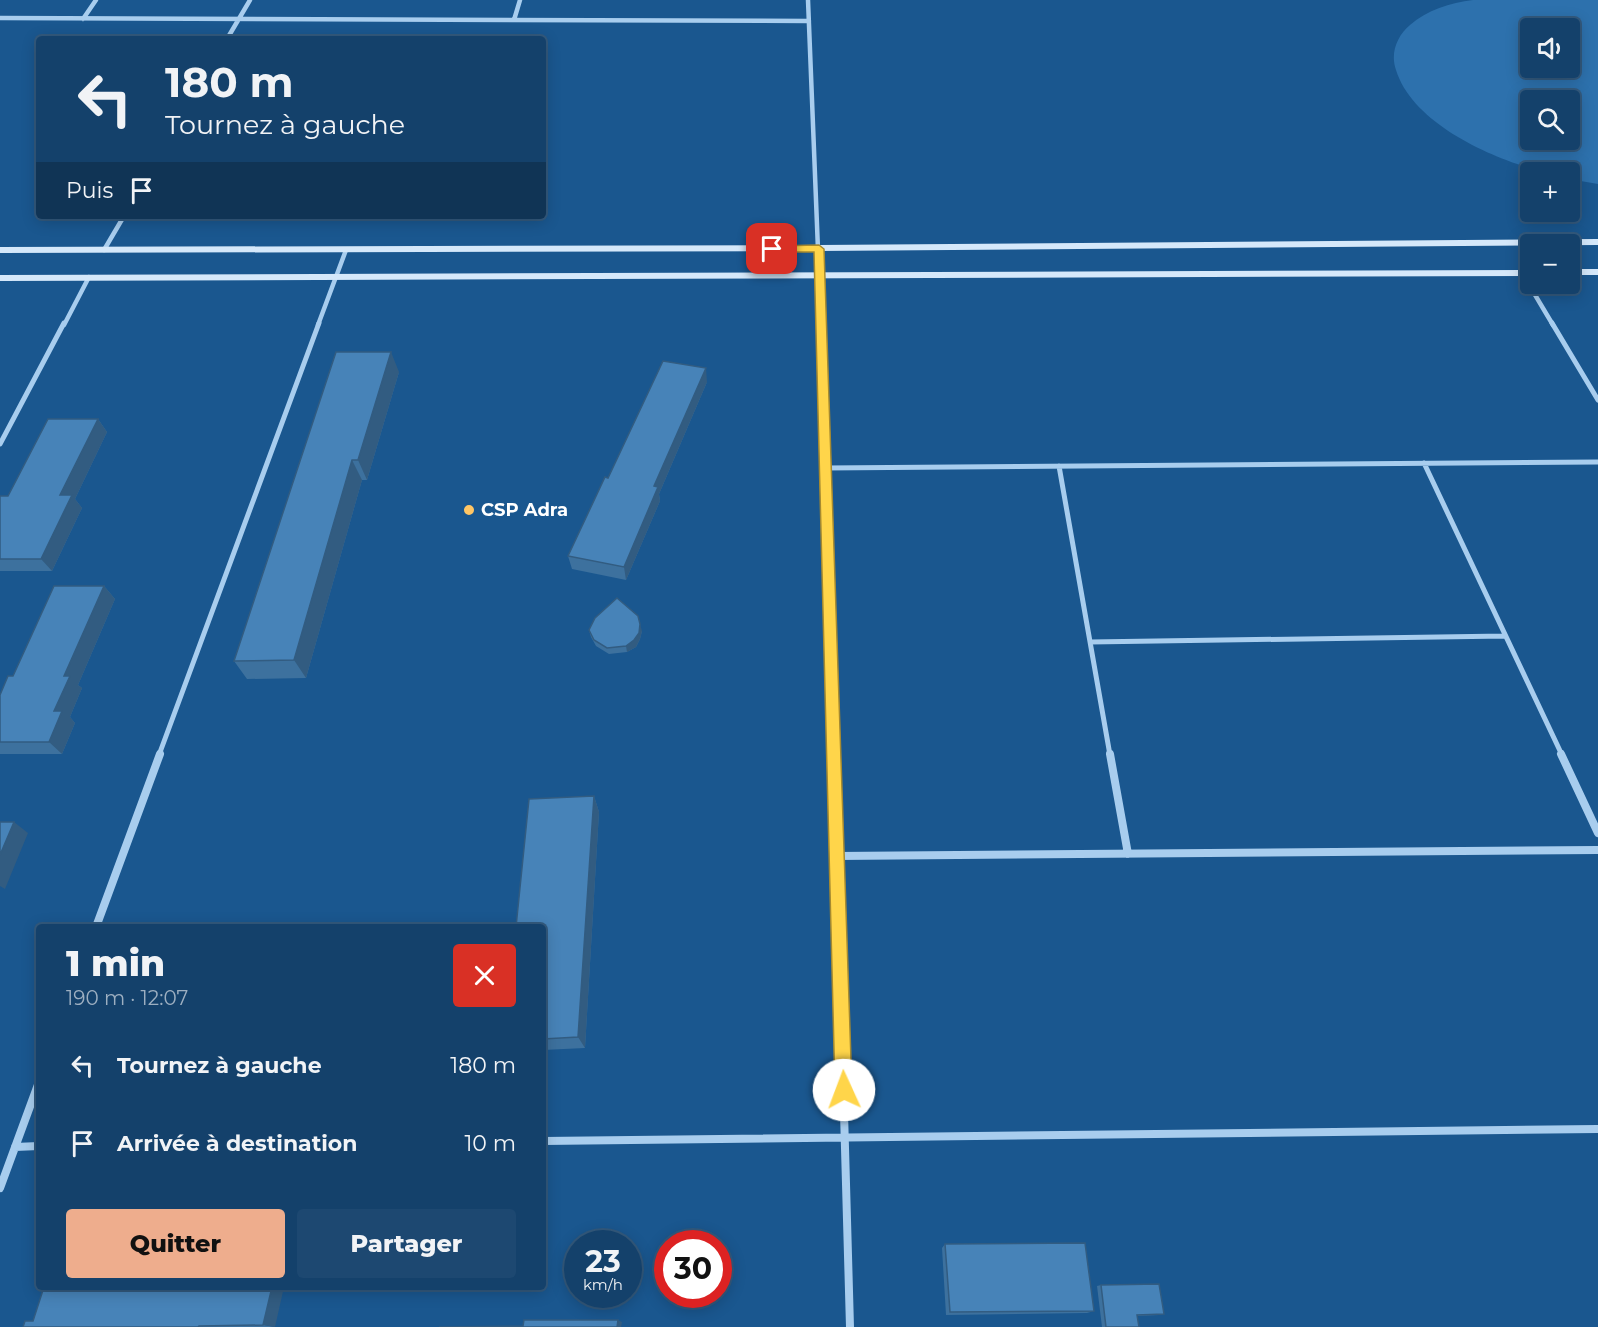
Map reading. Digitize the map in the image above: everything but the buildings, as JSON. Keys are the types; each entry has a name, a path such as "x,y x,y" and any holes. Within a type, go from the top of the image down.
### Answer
{"main road":[{"path":"0,250 819,249 1598,242"},
{"path":"1580,272 1598,272"},
{"path":"0,278 1520,273"}],"street":[{"path":"83,19 96,0"},
{"path":"229,36 250,0"},
{"path":"514,20 520,0"},
{"path":"808,0 820,277 850,1327"},
{"path":"0,18 809,21"},
{"path":"104,250 122,219"},
{"path":"97,924 346,250"},
{"path":"0,444 89,277"},
{"path":"1538,294 1598,400"},
{"path":"825,468 1598,462"},
{"path":"1424,463 1598,833"},
{"path":"1059,466 1128,854"},
{"path":"1090,642 1505,636"},
{"path":"837,856 1598,850"},
{"path":"0,1188 36,1090"},
{"path":"546,1141 1598,1129"},
{"path":"15,1147 36,1146"}],"shaded area":[{"path":"1473,0 1598,0 1598,184 1580,181 1580,162 1520,162 1520,165 1497,156 1454,135 1418,106 1405,89 1396,70 1394,51 1401,34 1410,25 1424,15 1447,5"}],"place":[{"name":"CSP Adra","path":"469,510"}],"route":[{"path":"772,249 819,249 844,1090"}]}
